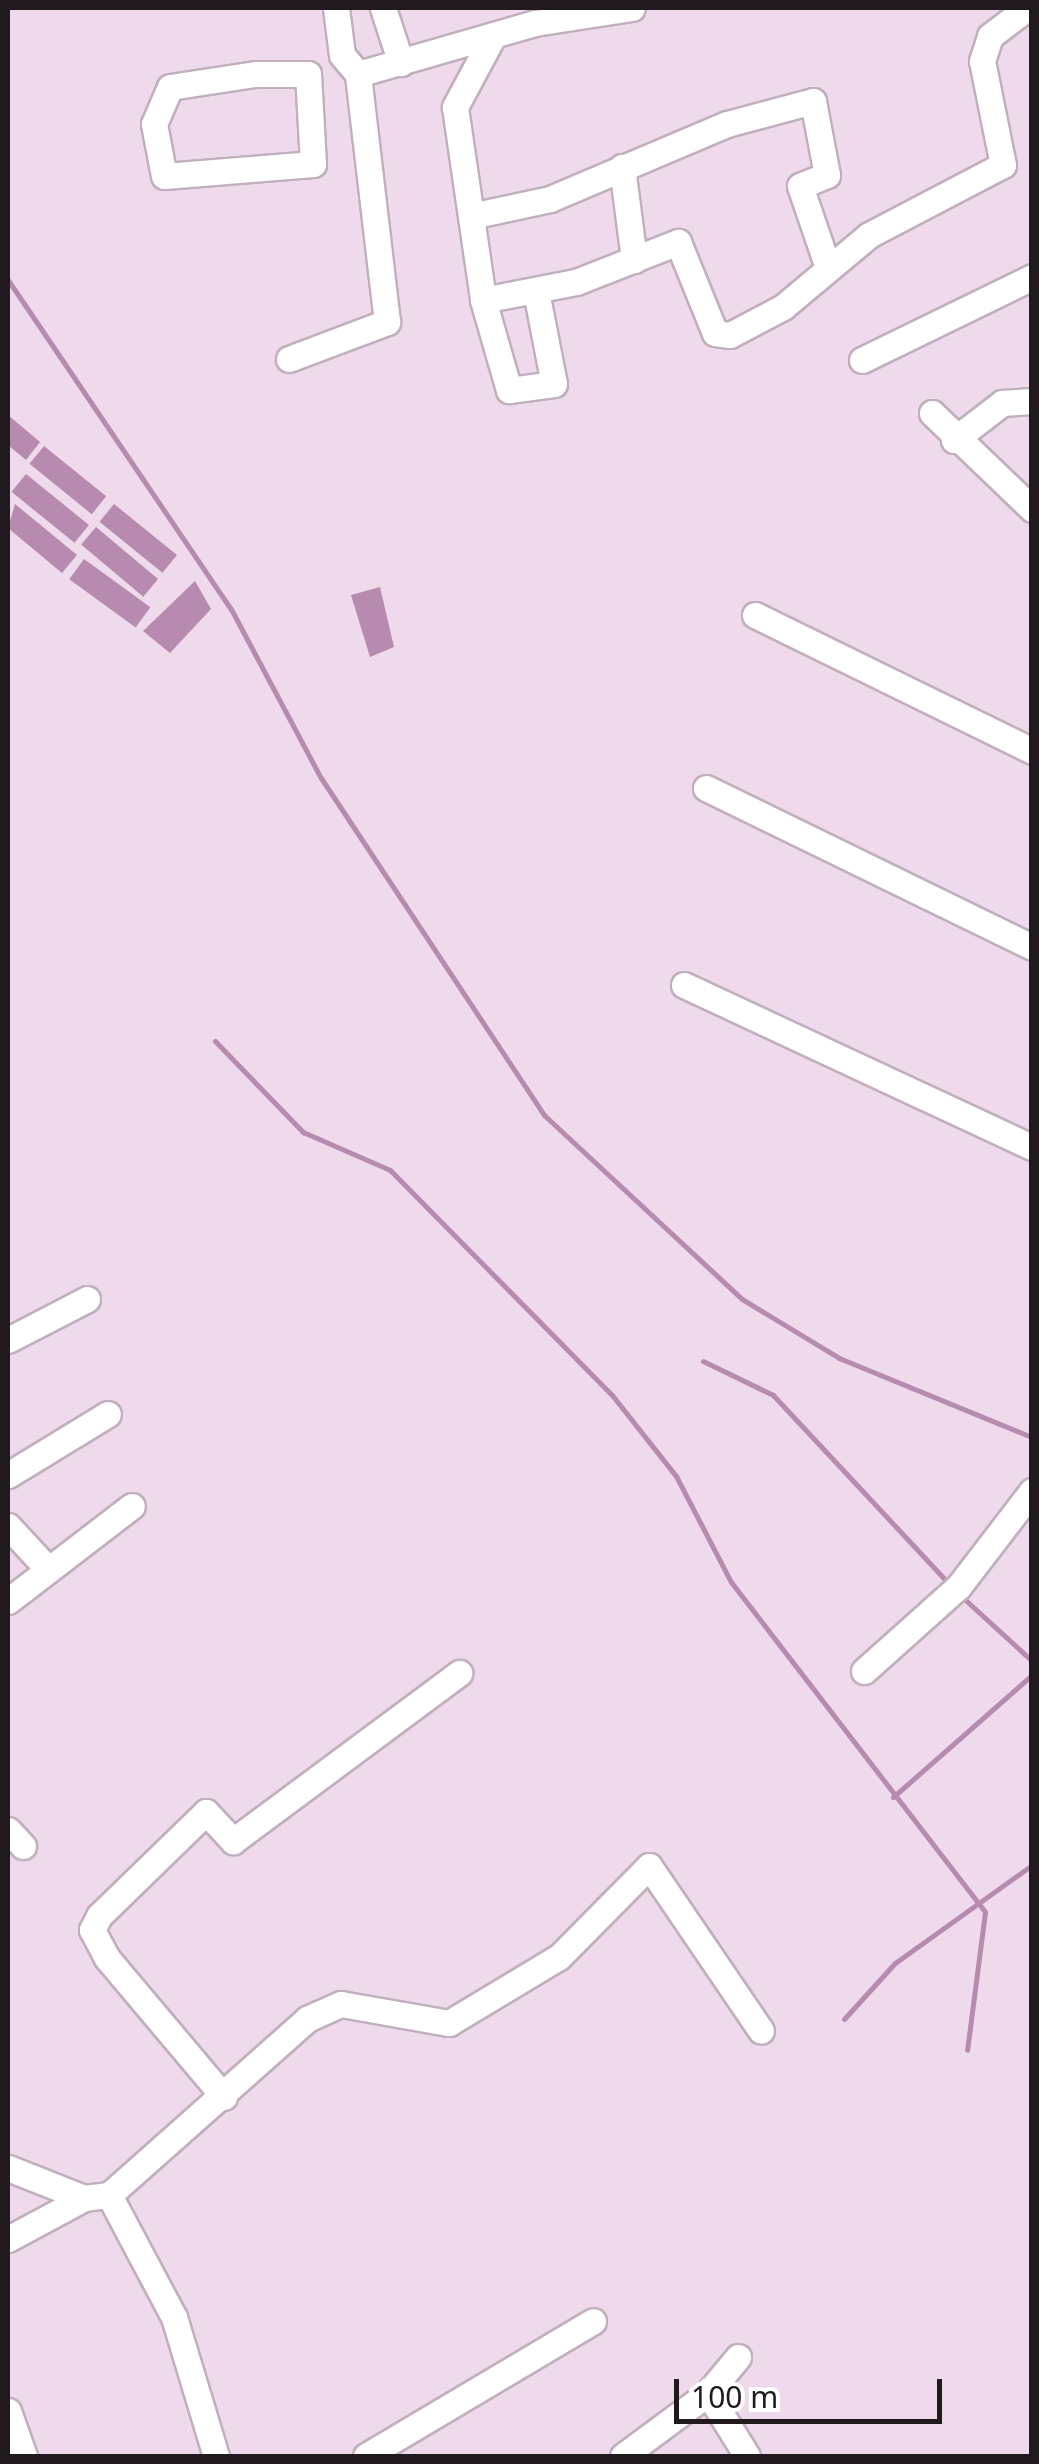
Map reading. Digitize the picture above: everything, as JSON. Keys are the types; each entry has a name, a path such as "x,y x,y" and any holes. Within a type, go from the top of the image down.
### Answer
{"street":[{"path":"289,359 387,322 358,74 342,56 336,8"},
{"path":"384,8 401,63"},
{"path":"358,74 494,36 632,8"},
{"path":"483,300 536,292 678,242 710,325 730,335 828,268 869,234 1003,165 982,60 990,36 1025,8"},
{"path":"494,36 455,107 483,300 509,390 554,384 536,292"},
{"path":"308,74 312,164 164,176 154,124 170,87 203,85 308,74"},
{"path":"471,216 550,199 622,167 812,102 827,175 800,186 828,268"},
{"path":"622,167 634,260"},
{"path":"862,360 1031,278"},
{"path":"954,440 1002,403 1030,398"},
{"path":"932,413 954,440 1032,509"},
{"path":"755,616 1028,740"},
{"path":"706,788 1032,947"},
{"path":"684,986 1032,1147"},
{"path":"8,1340 46,1312 88,1299"},
{"path":"8,1475 108,1414"},
{"path":"864,1671 956,1590 1032,1491"},
{"path":"8,1601 132,1506"},
{"path":"8,1526 47,1568"},
{"path":"224,2098 106,1958 92,1930 99,1916 206,1812 233,1841 459,1673"},
{"path":"8,2239 96,2196 224,2098 307,2019 341,2004 449,2023 559,1957 649,1866 761,2031"},
{"path":"8,2168 96,2196 174,2317 216,2456"},
{"path":"366,2456 593,2321"},
{"path":"623,2456 708,2393 738,2357"},
{"path":"708,2393 748,2456"},
{"path":"8,2411 24,2456"}],"shaded area":[{"path":"8,415 40,442 26,460 8,445"},
{"path":"44,446 106,496 92,514 30,464"},
{"path":"26,474 89,525 74,543 12,492"},
{"path":"15,504 77,555 62,573 8,528"},
{"path":"114,504 177,555 162,573 100,522"},
{"path":"96,527 158,579 143,597 81,545"},
{"path":"84,559 150,607 136,627 69,579"},
{"path":"195,581 211,609 170,653 143,631"},
{"path":"380,587 394,647 370,657 351,595"}],"waterway":[{"path":"8,280 231,609 321,778 544,1115 742,1299 839,1358 1032,1437"},
{"path":"215,1041 303,1132 390,1170 612,1395 676,1476 731,1582 985,1912 967,2050"},
{"path":"703,1361 773,1395 949,1584"},
{"path":"960,1595 1032,1661"},
{"path":"893,1797 1032,1675"},
{"path":"844,2019 895,1963 1032,1865"}]}
